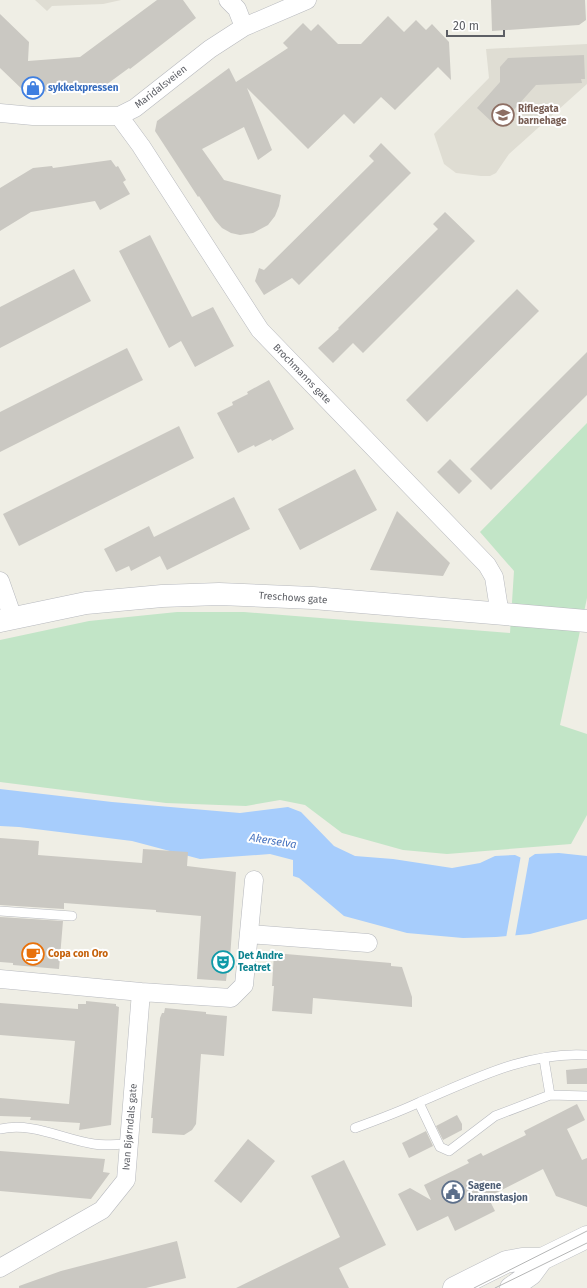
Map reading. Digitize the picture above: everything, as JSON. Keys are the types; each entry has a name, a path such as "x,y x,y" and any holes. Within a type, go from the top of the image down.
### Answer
{"street":[{"path":"228,0 237,9 244,27"},
{"name":"Maridalsveien","path":"0,113 33,116 119,116 135,108 210,49 244,27 307,0"},
{"name":"Brochmanns gate","path":"119,116 141,146 260,330 487,565 494,578 500,615"},
{"path":"0,581 7,619"},
{"name":"Treschows gate","path":"7,619 86,603 118,599 219,594 313,598 500,615 587,621"},
{"path":"0,979 141,992 231,998 244,985 254,880"},
{"path":"249,934 368,943"},
{"name":"Ivan Bjørndals gate","path":"0,1268 102,1210 126,1180 141,992"},
{"path":"454,1288 506,1262 522,1259 542,1259 587,1237"},
{"path":"510,1288 531,1274 542,1259"}],"lane":[{"path":"0,911 72,916"},
{"path":"355,1128 419,1103 483,1074 514,1065 544,1059 587,1055"},
{"path":"544,1059 550,1095"},
{"path":"419,1103 440,1147 449,1151 495,1116 550,1095 587,1096"},
{"path":"0,1129 13,1126 47,1131 95,1144 128,1144"}],"shaded area":[{"path":"35,0 121,0 103,4 52,6 47,11"},
{"name":"Riflegata barnehage","path":"587,44 587,84 509,154 496,173 490,176 481,176 456,173 444,164 434,134 489,78 486,49"}],"green space":[{"path":"587,423 587,598 560,725 587,734 587,815 571,844 447,854 403,850 342,833 305,805 280,800 246,806 166,803 0,782 0,640 89,621 177,612 244,612 510,633 514,571 480,532"}],"water":[{"name":"Akerselva","path":"0,789 112,802 240,813 288,807 301,812 334,846 355,856 393,859 452,868 480,863 495,856 515,855 526,860 535,854 559,853 587,856 587,919 530,934 496,937 463,938 407,933 344,916 299,878 293,876 293,860 270,854 200,859 132,841 0,826"}],"pier":[{"path":"521,855 526,858 529,856 529,859 515,937 506,938"}],"building":[{"path":"157,0 183,0 196,18 130,69 129,68 99,90 25,92 0,68 0,14 29,42 28,61 80,57"},
{"path":"491,0 585,0 586,20 579,25 492,31"},
{"path":"388,16 404,32 416,20 426,30 432,24 449,42 451,80 438,67 395,110 381,97 354,124 344,114 308,149 247,88 272,150 258,160 244,127 202,149 224,180 281,195 275,216 268,225 253,233 240,235 231,233 222,228 199,196 198,197 155,131 157,121 229,68 236,82 288,48 283,43 303,23 311,31 318,24 338,44 361,44"},
{"path":"584,55 585,79 581,79 582,83 536,85 510,114 507,111 498,120 495,118 492,122 477,108 500,82 500,67 508,58"},
{"path":"381,143 411,173 299,285 292,278 264,295 255,281 259,268 264,270 374,161 369,156"},
{"path":"111,160 116,167 118,166 126,180 123,182 130,194 100,210 95,201 31,212 0,231 0,188 33,168 52,166 53,168"},
{"path":"445,212 475,241 363,353 353,343 333,363 318,348 339,329 338,328 438,229 433,224"},
{"path":"150,235 192,317 213,307 234,346 195,367 181,341 169,348 119,251"},
{"path":"74,269 91,301 0,348 0,307"},
{"path":"517,289 539,311 427,422 406,400"},
{"path":"127,348 143,380 0,452 0,412"},
{"path":"587,352 587,395 491,490 470,469"},
{"path":"269,380 294,429 272,441 271,439 255,447 254,445 238,453 217,413 233,405 232,402 248,394 247,392"},
{"path":"179,426 194,458 19,546 3,514"},
{"path":"450,459 472,481 459,494 437,472"},
{"path":"355,469 377,510 300,550 278,509"},
{"path":"234,497 250,529 167,570 160,556 131,571 129,566 116,572 104,549 149,526 154,537"},
{"path":"397,511 450,563 443,576 370,570"},
{"path":"0,838 39,841 38,855 142,863 143,849 188,852 187,866 236,872 229,973 227,973 226,981 197,979 201,916 156,912 156,910 64,903 64,909 0,905"},
{"path":"0,917 63,921 59,969 13,965 13,963 0,962"},
{"path":"274,953 391,963 391,966 402,967 412,997 412,1007 313,998 312,1014 272,1011"},
{"path":"86,1001 116,1004 116,1006 119,1007 111,1125 79,1130 80,1123 30,1120 31,1117 0,1116 0,1098 69,1104 75,1041 0,1035 0,1003 78,1009 78,1004 86,1004"},
{"path":"165,1008 206,1012 206,1014 227,1016 224,1056 201,1054 196,1124 192,1130 184,1135 152,1133 153,1118 151,1118 160,1018 162,1013 164,1013"},
{"path":"587,1068 587,1084 567,1084 566,1070"},
{"path":"577,1104 585,1120 567,1129 582,1160 587,1158 587,1207 556,1196 543,1169 488,1197 495,1211 455,1231 448,1216 417,1231 398,1194 410,1188 431,1200 424,1185 469,1163 467,1160 481,1153 483,1156 526,1135 524,1131"},
{"path":"457,1115 462,1124 462,1130 443,1140 436,1126"},
{"path":"426,1131 433,1146 409,1158 402,1143"},
{"path":"248,1139 275,1161 241,1203 214,1181"},
{"path":"0,1151 105,1159 103,1172 110,1173 91,1199 0,1191"},
{"path":"344,1160 386,1245 339,1268 349,1288 236,1288 340,1237 311,1176"},
{"path":"177,1241 186,1278 146,1288 19,1288 19,1286 61,1271"}],"tram line":[{"path":"474,1288 587,1231"},
{"path":"495,1288 587,1243"}],"place":[{"name":"sykkelxpressen","path":"33,88"},
{"name":"Riflegata barnehage","path":"503,115"},
{"name":"Copa con Oro","path":"33,954"},
{"name":"Det Andre Teatret","path":"223,962"},
{"name":"Sagene brannstasjon","path":"453,1192"}]}
